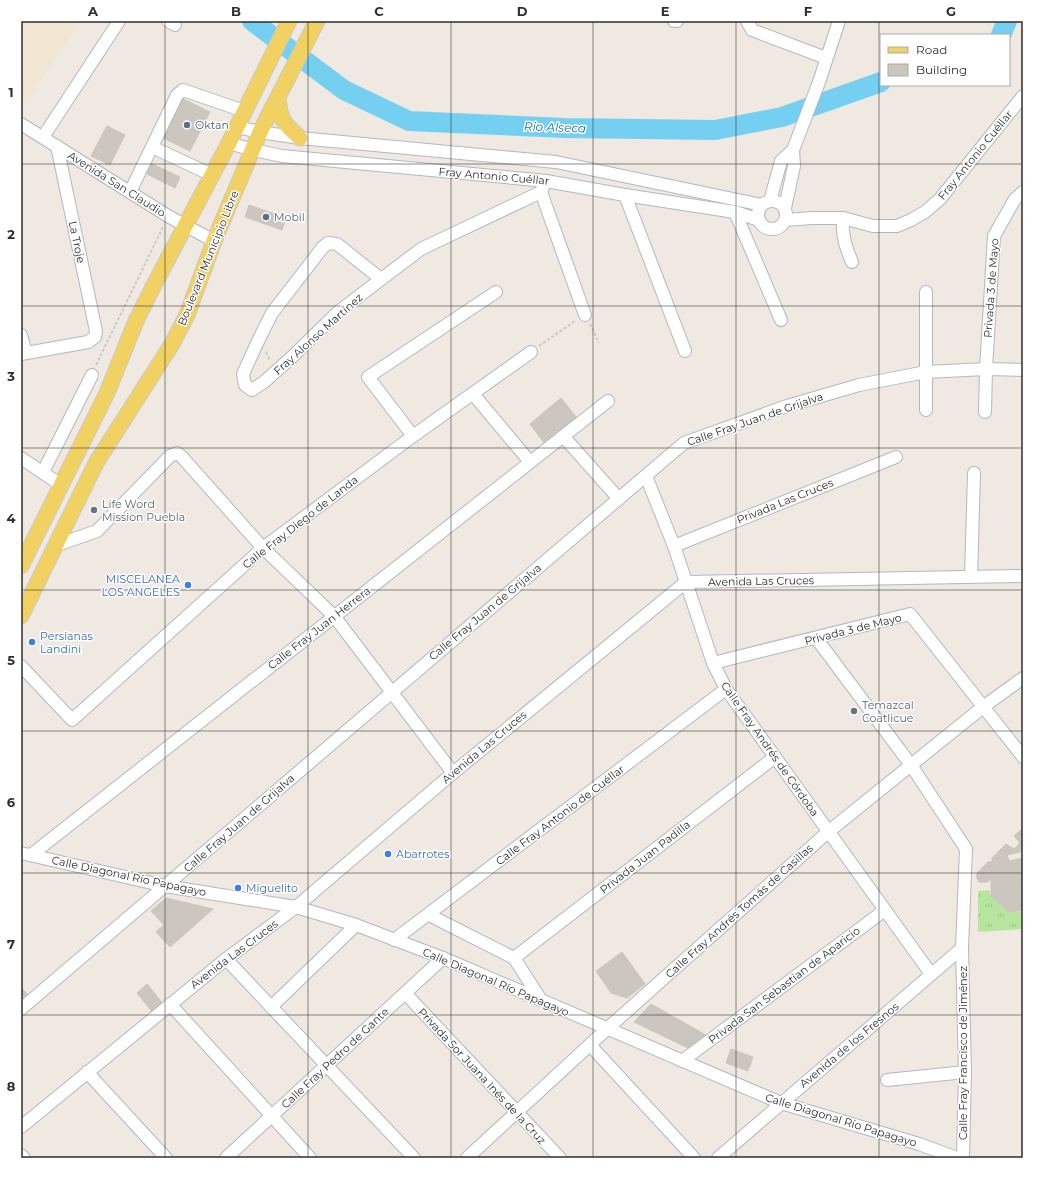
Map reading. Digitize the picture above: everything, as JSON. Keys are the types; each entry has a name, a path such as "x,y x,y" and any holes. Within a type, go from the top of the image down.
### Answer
{"main road":[{"path":"21,566 107,393 136,321 229,142 289,21"},
{"name":"Boulevard Municipio Libre","path":"21,616 96,463 172,344 187,315 214,241 260,132 317,21"},
{"path":"278,98 281,117 287,126 300,138"}],"street":[{"path":"42,137 119,21"},
{"path":"747,21 752,30 826,58"},
{"path":"793,150 794,166 785,208 787,216 786,220 783,225 774,229 765,228 759,220 758,212 766,203 781,161 793,150 819,82 839,21"},
{"path":"130,192 177,95 183,90 244,111"},
{"name":"Fray Antonio Cuéllar","path":"786,220 843,218 873,226 897,226 911,220 925,212 940,199 1023,96"},
{"name":"Avenida San Claudio","path":"22,126 57,146 168,216 214,241"},
{"name":"Fray Antonio Cuéllar","path":"236,127 300,138 556,162 766,203"},
{"name":"Fray Antonio Cuéllar","path":"229,142 253,150 282,156 546,180 624,195 735,212 759,220"},
{"name":"La Troje","path":"24,354 88,342 95,337 96,331 57,146"},
{"path":"152,147 212,175"},
{"path":"381,279 421,249 541,192 546,180"},
{"path":"541,192 585,315"},
{"name":"Privada 3 de Mayo","path":"985,412 994,236 1015,199 1023,192"},
{"path":"624,195 685,350"},
{"path":"766,203 778,202 785,208"},
{"path":"735,212 780,320"},
{"path":"843,218 842,233 852,262"},
{"name":"Fray Alonso Martínez","path":"328,243 337,244 381,279 338,312 277,371 252,390 245,385 243,374 259,339 272,314 323,247 328,243"},
{"path":"414,436 368,377 496,292"},
{"path":"926,292 926,410"},
{"path":"21,335 24,354"},
{"name":"Calle Fray Diego de Landa","path":"21,666 72,720 263,548 414,436 531,352"},
{"name":"Calle Fray Juan de Grijalva","path":"21,1009 684,443 787,406 859,385 926,372 986,369 1023,370"},
{"path":"43,472 92,375"},
{"path":"473,394 530,462"},
{"name":"Calle Fray Juan Herrera","path":"26,854 334,616 608,401"},
{"path":"563,436 619,499"},
{"path":"57,545 97,531 170,456 176,454 181,456 263,548 334,616 453,772"},
{"name":"Privada Las Cruces","path":"674,546 896,457"},
{"path":"21,458 61,485"},
{"path":"971,577 974,473"},
{"name":"Calle Fray Andrés de Córdoba","path":"646,476 674,546 712,663 726,689 931,974"},
{"name":"Avenida Las Cruces","path":"21,1126 226,959 296,907 453,772 686,582 1023,576"},
{"name":"Privada 3 de Mayo","path":"712,663 910,614 1023,758"},
{"name":"Calle Fray Francisco de Jiménez","path":"816,638 911,765 966,849 962,948 965,1072 963,1158"},
{"name":"Calle Fray Andrés Tomás de Casillas","path":"467,1158 608,1028 828,832 983,707 1023,678"},
{"name":"Calle Fray Antonio de Cuéllar","path":"394,940 726,689"},
{"name":"Privada Juan Padilla","path":"514,958 775,757"},
{"name":"Calle Diagonal Río Papagayo","path":"26,854 165,886 296,907 356,925 443,958 781,1103 919,1144 957,1158"},
{"name":"Privada San Sebastian de Aparicio","path":"682,1061 885,910"},
{"path":"429,914 514,958 541,1000"},
{"path":"271,1007 356,925"},
{"name":"Avenida de los Fresnos","path":"718,1158 962,948"},
{"name":"Calle Fray Pedro de Gante","path":"226,1158 443,958"},
{"path":"226,959 414,1158"},
{"name":"Privada Sor Juana Inés de la Cruz","path":"405,993 560,1158"},
{"path":"170,1004 310,1158"},
{"path":"590,1045 694,1158"},
{"path":"87,1072 166,1158"},
{"path":"887,1080 965,1072"},
{"path":"21,1155 24,1158"}],"path":[{"path":"92,375 168,216"},
{"path":"531,352 585,315 599,343"},
{"path":"259,339 271,363 277,371"}],"shaded area":[{"path":"21,21 81,21 21,108"}],"green space":[{"path":"989,890 991,896 1008,912 1023,911 1023,929 978,932 978,891"}],"building":[{"name":"Oktan","path":"183,99 210,112 190,151 163,138"},
{"path":"107,126 125,135 110,165 91,156"},
{"path":"150,163 180,177 175,188 145,173"},
{"name":"Mobil","path":"249,205 286,218 282,230 245,217"},
{"path":"561,398 577,418 545,444 530,424"},
{"path":"1023,828 1023,850 1007,855 1004,846 1006,844 1014,849 1020,843 1014,836"},
{"path":"1004,846 1009,861 987,882 979,882 977,873 988,862 993,862 992,858"},
{"path":"1004,847 1009,861 1023,858 1023,910 1008,912 991,896 991,879 987,882 979,882 977,878 977,873 988,862 993,862 992,858"},
{"path":"1023,872 1020,876 1020,888 1010,889 1010,877 1006,873"},
{"path":"166,898 213,909 170,947 156,932 164,925 151,911"},
{"path":"622,952 645,984 627,998 611,993 596,971"},
{"path":"147,984 164,1005 153,1013 137,993"},
{"path":"21,987 27,994 21,999"},
{"path":"651,1004 706,1035 688,1048 634,1022"},
{"path":"731,1049 753,1057 748,1071 726,1063"}],"waterway":[{"name":"Rio Alseca","path":"252,21 344,90 409,121 565,128 715,130 782,117 880,82"},
{"name":"Rio Alseca","path":"1001,34 1007,21"}],"place":[{"name":"Oktan","path":"187,125"},
{"name":"Mobil","path":"266,217"},
{"name":"Life Word Mission Puebla","path":"94,510"},
{"name":"MISCELANEA LOS ANGELES","path":"188,585"},
{"name":"Persianas Landini","path":"32,642"},
{"name":"Temazcal Coatlicue","path":"854,711"},
{"name":"Abarrotes","path":"388,854"},
{"name":"Miguelito","path":"238,888"}]}
